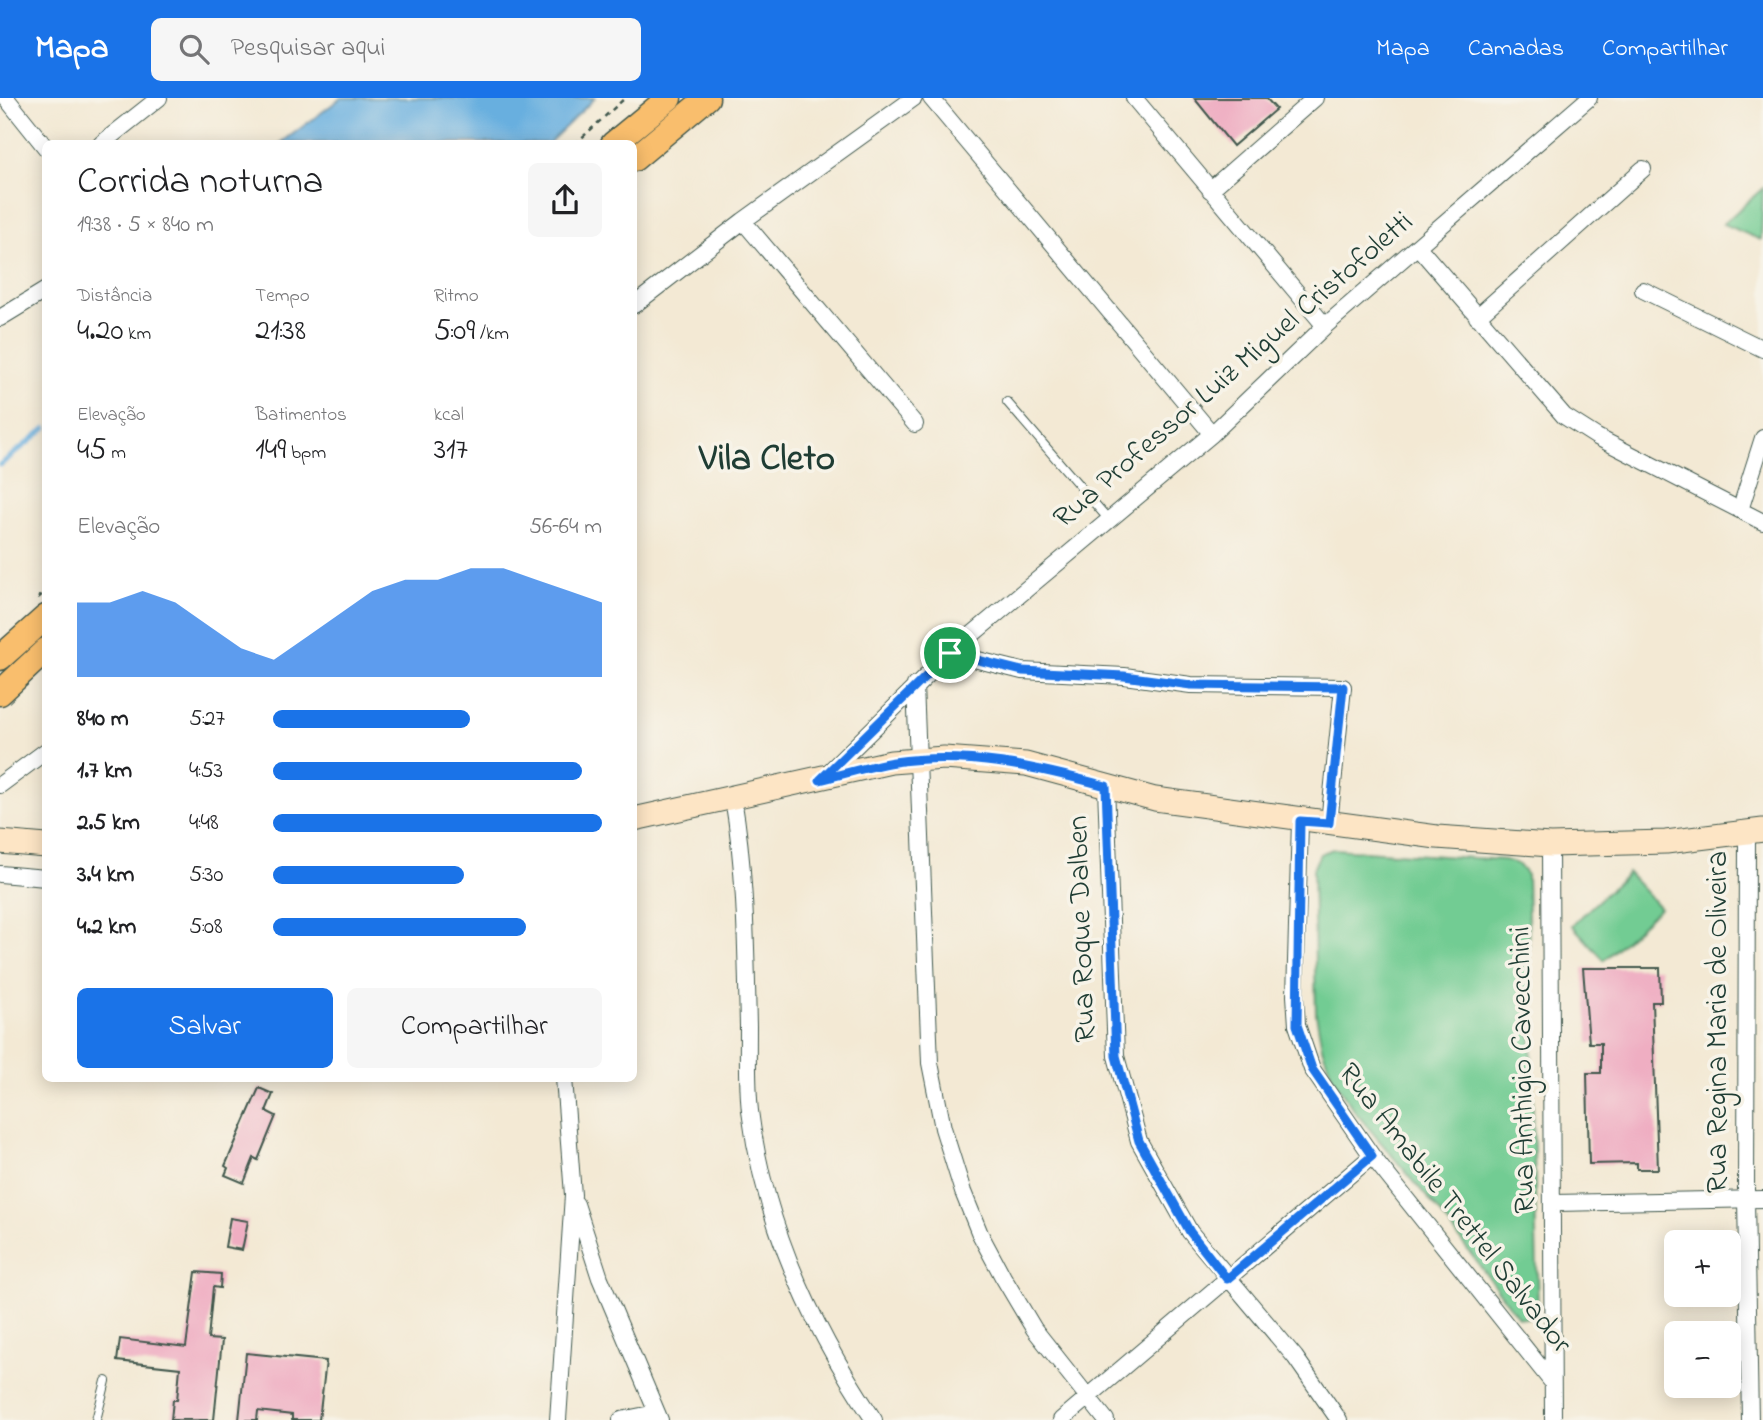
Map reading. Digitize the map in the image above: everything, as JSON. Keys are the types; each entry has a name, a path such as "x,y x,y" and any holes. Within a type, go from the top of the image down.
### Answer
{"main road":[{"path":"618,140 669,98"},
{"path":"637,156 707,98"},
{"path":"0,658 42,621"},
{"path":"0,693 42,654"}],"street":[{"path":"6,98 42,143"},
{"path":"106,140 159,98"},
{"path":"637,303 743,221 915,98"},
{"path":"931,98 1212,434"},
{"path":"1134,98 1325,326"},
{"path":"1210,190 1315,98"},
{"name":"Rua Professor Luiz Miguel Cristofoletti","path":"820,780 950,653 1212,434 1325,326 1419,248 1589,98"},
{"path":"1477,317 1643,169"},
{"path":"743,221 915,424"},
{"path":"1419,248 1564,416 1597,437 1763,522"},
{"path":"1643,290 1763,349"},
{"path":"0,318 42,292"},
{"path":"1740,510 1763,438"},
{"path":"950,653 1022,671 1124,676 1191,685 1343,687 1329,823"},
{"path":"915,685 930,1063 943,1128 963,1192 980,1234 1003,1278 1034,1329 1106,1420"},
{"path":"0,785 42,754"},
{"path":"637,818 820,780 891,762 919,759 1026,764 1155,799 1300,821 1437,837 1550,845 1666,842 1755,832"},
{"name":"Rua Roque Dalben","path":"1106,786 1116,1056 1139,1141 1190,1232 1295,1357 1339,1420"},
{"path":"733,798 743,859 750,1110 764,1180 805,1298 834,1357 874,1420"},
{"name":"Rua Amabile Trettel Salvador","path":"1300,821 1297,1025 1312,1069 1372,1156 1552,1382"},
{"name":"Rua Regina Maria de Oliveira","path":"1750,1420 1755,1199 1755,832"},
{"path":"0,842 42,846"},
{"name":"Rua Anthigio Cavecchini","path":"1550,845 1554,1203 1553,1420"},
{"path":"0,874 42,878"},
{"path":"558,1420 573,1195 564,1082"},
{"path":"1061,1420 1372,1156"},
{"path":"573,1195 600,1278 658,1416 621,1420"},
{"path":"1554,1203 1755,1199"},
{"path":"568,1279 584,1272 600,1278"}],"lane":[{"path":"1007,402 1109,520"},
{"path":"96,1420 106,1381"}],"path":[{"path":"579,140 625,98"}],"green space":[{"path":"1763,188 1761,240 1723,224"},
{"path":"1333,849 1505,860 1518,864 1527,875 1538,1311 1527,1318 1518,1317 1438,1210 1356,1113 1334,1080 1322,1048 1316,1014 1313,869 1320,854"},
{"path":"1628,873 1660,908 1604,960 1572,925"}],"water":[{"path":"341,98 595,98 552,140 285,140"}],"building":[{"path":"1194,98 1266,98 1276,109 1233,146"},
{"path":"1583,968 1660,968 1661,1002 1652,1002 1658,1169 1637,1169 1637,1163 1589,1164 1587,1073 1601,1073 1601,1043 1589,1043"},
{"path":"259,1088 273,1094 266,1111 276,1116 258,1160 254,1158 244,1183 225,1175 228,1168 225,1166"},
{"path":"230,1218 248,1221 242,1250 225,1247"},
{"path":"196,1272 221,1274 220,1288 213,1287 208,1339 222,1340 214,1420 171,1420 173,1400 177,1400 180,1368 117,1361 120,1339 186,1347"},
{"path":"246,1353 326,1361 319,1420 292,1420 292,1415 258,1411 257,1420 239,1420"}],"waterway":[{"path":"0,465 42,431"}],"district":[{"name":"Vila Cleto","path":"767,460"}],"route":[{"path":"950,653 1022,671 1124,676 1191,685 1343,687 1329,823 1300,821 1295,996 1297,1025 1312,1069 1372,1156 1227,1279 1190,1232 1139,1141 1116,1056 1106,786 1026,764 944,758 891,762 820,780 950,653"}]}
